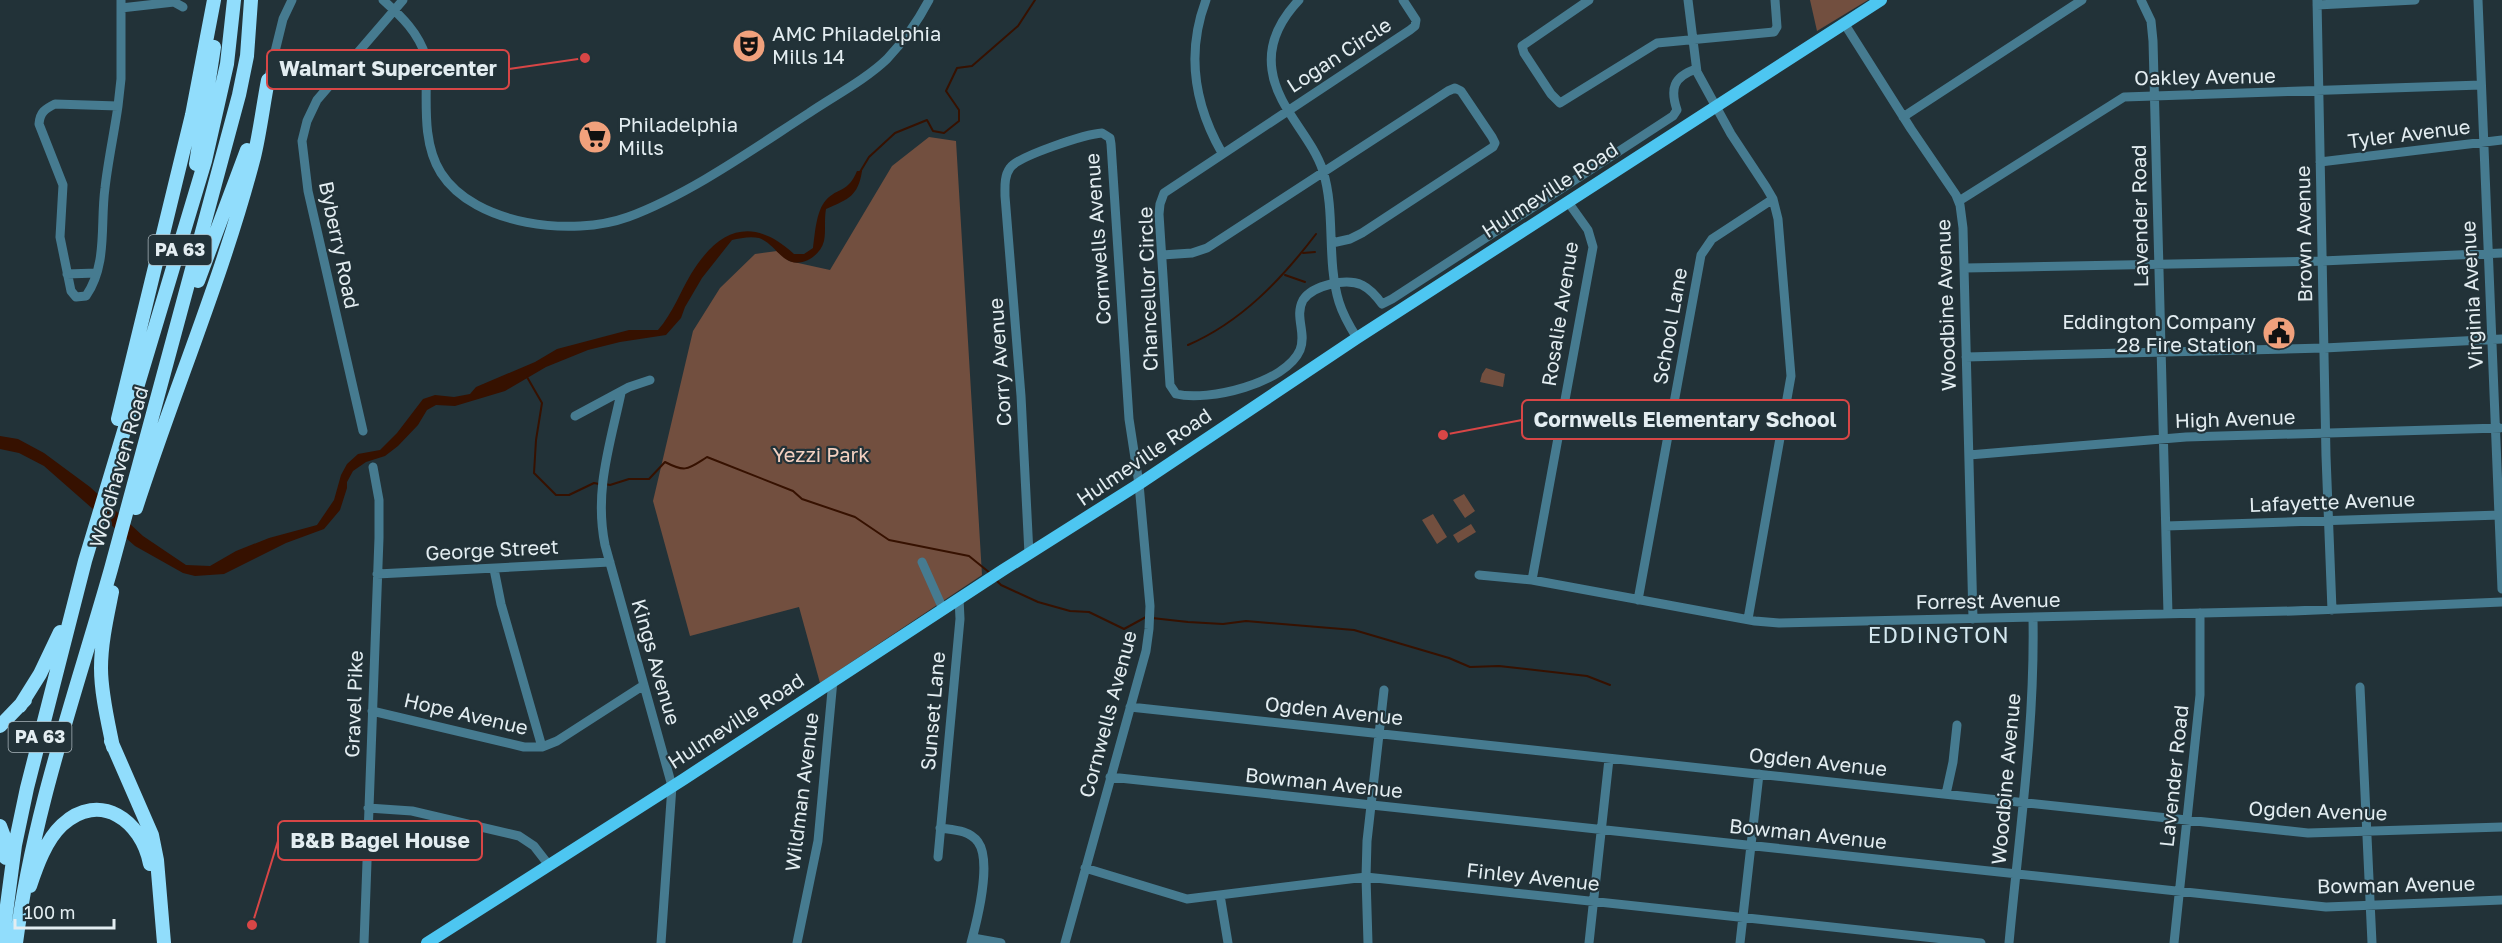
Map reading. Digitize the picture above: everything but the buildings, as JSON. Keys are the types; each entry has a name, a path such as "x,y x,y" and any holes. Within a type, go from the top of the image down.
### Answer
{"highway":[{"path":"181,247 210,85 217,18 214,0"},
{"path":"101,493 192,115 214,0"},
{"name":"Woodhaven Road","path":"16,943 12,916 15,845 27,788 101,493 181,247 223,88 234,0"},
{"name":"Woodhaven Road","path":"2,943 28,862 48,780 111,568 129,516 240,95 247,56 251,0"},
{"path":"165,374 243,163 267,80"},
{"path":"129,516 237,219 255,154 267,80"},
{"path":"20,706 40,674 64,622 95,516"},
{"path":"113,747 101,668 105,628 123,538"},
{"path":"0,726 20,706 44,674 59,643 85,561"},
{"path":"111,568 99,637 97,664 101,712 113,747 152,835 157,860 162,939"},
{"path":"12,916 55,834 77,815 88,811 105,811 116,814 129,822 145,845 150,862 162,939"},
{"path":"0,826 6,849 12,916"}],"main road":[{"name":"Hulmeville Road","path":"427,943 1139,484 1357,338 1881,0"}],"street":[{"path":"267,80 283,19 292,0"},
{"path":"382,0 416,34 426,57 428,130 432,153 441,173 449,183 458,193 485,210 533,223 577,225 600,224 627,217 654,205 675,195 771,137 853,84 886,59 919,18 929,0"},
{"name":"Byberry Road","path":"363,431 308,191 302,141 307,121 317,100 403,0"},
{"path":"1206,0 1195,44 1195,79 1206,123 1222,153"},
{"path":"1299,0 1278,27 1271,62 1274,82 1288,110 1314,151 1323,173 1329,198 1335,285 1341,308 1357,338"},
{"name":"Logan Circle","path":"1288,110 1415,26 1416,20 1403,0"},
{"path":"1589,0 1522,46 1529,61 1551,94 1560,103 1650,46 1664,42 1774,32 1777,27 1774,0"},
{"path":"1688,0 1696,69 1714,106 1773,199 1778,219 1791,376 1748,619"},
{"path":"1903,117 2082,0"},
{"name":"Lavender Road","path":"2141,0 2152,27 2155,95 2168,614"},
{"path":"2317,2 2415,0"},
{"name":"Virginia Avenue","path":"2478,0 2489,254 2497,338 2502,589"},
{"path":"118,106 55,104 46,108 40,115 39,124 42,134 60,172 63,185 60,237 71,291 76,297 86,296 91,289 103,243 104,190 118,106 121,79 121,4 174,2 183,7"},
{"name":"Brown Avenue","path":"2317,2 2332,610"},
{"name":"Woodbine Avenue","path":"1844,24 1959,201 1965,268 1973,619"},
{"name":"Chancellor Circle","path":"1288,110 1164,194 1159,214 1170,385 1173,392 1182,395 1243,389 1258,383 1288,364 1301,347 1302,332 1299,315 1304,299 1316,289 1350,282 1361,284 1371,291 1382,304 1672,116 1677,110 1673,97 1675,86 1683,75 1696,69"},
{"name":"Oakley Avenue","path":"1959,201 2119,99 2155,95 2319,92 2481,85"},
{"path":"1162,255 1192,253 1208,248 1455,88 1466,97 1495,143 1484,154 1362,233 1350,239 1332,243"},
{"name":"Corry Avenue","path":"1029,554 1021,396 1005,183 1009,169 1017,162 1085,136 1105,134"},
{"name":"Cornwells Avenue","path":"1065,943 1146,651 1150,617 1139,484 1129,419 1111,144 1105,134"},
{"name":"Tyler Avenue","path":"2320,162 2502,140"},
{"name":"School Lane","path":"1638,600 1701,255 1712,239 1773,199"},
{"name":"Rosalie Avenue","path":"1532,580 1593,247 1588,230 1568,202"},
{"path":"1965,268 2322,261 2502,253"},
{"path":"67,274 96,273"},
{"path":"1966,357 2324,348 2497,338"},
{"path":"575,416 629,387 650,380"},
{"name":"Kings Avenue","path":"621,393 601,488 600,523 672,786 661,943"},
{"name":"High Avenue","path":"1969,455 2212,435 2499,428"},
{"name":"Gravel Pike","path":"364,943 380,500 373,467"},
{"name":"Lafayette Avenue","path":"2166,526 2500,515"},
{"name":"George Street","path":"377,574 610,562"},
{"path":"922,562 943,609"},
{"path":"494,569 501,604 542,747"},
{"name":"Forrest Avenue","path":"1479,575 1532,580 1779,623 2332,610 2502,602"},
{"name":"Sunset Lane","path":"938,857 960,619 959,598"},
{"name":"Lavender Road","path":"2174,943 2200,695 2200,613"},
{"name":"Woodbine Avenue","path":"2009,943 2033,690 2033,618"},
{"name":"Wildman Avenue","path":"797,943 818,841 833,680"},
{"name":"Hope Avenue","path":"372,711 524,747 542,747 557,741 644,685"},
{"path":"2360,687 2372,943"},
{"path":"1368,943 1366,877 1371,805 1384,690"},
{"name":"Ogden Avenue","path":"1131,707 2308,833 2502,827"},
{"path":"1946,794 1953,762 1957,724"},
{"path":"1589,943 1609,759"},
{"path":"1740,943 1759,774"},
{"name":"Bowman Avenue","path":"1110,777 2326,907 2502,900"},
{"path":"368,808 412,811 519,836 534,846 548,864"},
{"path":"940,828 957,830 970,835 978,842 983,853 984,872 972,940 1001,943"},
{"name":"Finley Avenue","path":"1085,868 1187,899 1366,877 1981,943"},
{"path":"1220,896 1228,943"}],"green space":[{"path":"1810,0 1868,0 1817,31"},
{"name":"Yezzi Park","path":"929,137 956,141 982,575 820,683 799,607 690,636 653,501 693,331 720,288 755,254 777,251 789,261 830,270 892,166"},
{"path":"1486,368 1505,374 1503,387 1480,382"},
{"path":"1464,494 1475,511 1465,518 1453,500"},
{"path":"1433,514 1447,537 1437,544 1422,520"},
{"path":"1471,524 1476,532 1458,543 1453,535"}],"shaded area":[{"path":"857,171 862,171 858,186 851,196 826,209 824,241 814,257 796,263 784,258 759,238 732,240 702,278 681,318 666,335 620,342 588,350 546,367 505,391 455,406 436,405 427,410 418,425 398,446 385,456 366,462 353,471 347,482 340,510 324,529 286,543 224,574 195,576 183,573 135,546 44,466 19,453 0,449 0,436 18,439 44,453 90,487 143,536 186,565 210,566 236,551 269,538 317,525 334,500 341,475 347,464 358,454 380,450 397,433 423,399 435,395 454,397 470,394 476,387 535,362 557,349 629,330 658,330 702,258 725,237 738,232 765,235 779,242 794,254 804,254 813,248 816,223 826,200 850,183"}],"waterway":[{"path":"860,172 869,157 895,133 927,120 933,131 944,133 959,121 959,110 946,91 957,68 972,66 1018,26 1035,0"},
{"path":"1188,345 1207,336 1243,312 1289,268 1316,234"},
{"path":"1303,253 1315,252"},
{"path":"1285,275 1305,282"},
{"path":"527,377 542,403 534,473 556,495 569,495 594,483 599,484"},
{"path":"605,484 610,485 629,479 649,479 665,462 678,468 687,468 707,457 793,491 802,499 855,517 889,540 969,556 990,573"},
{"path":"996,580 1001,585 1038,602 1070,611 1089,612 1124,629 1146,617"},
{"path":"1152,618 1223,624 1246,621 1354,630 1449,658 1470,667 1499,666 1587,676 1610,685"}],"place":[{"name":"AMC Philadelphia Mills 14","path":"749,46"},
{"name":"Walmart Supercenter","path":"585,58"},
{"name":"Philadelphia Mills","path":"595,137"},
{"name":"Eddington Company 28 Fire Station","path":"2279,333"},
{"name":"Cornwells Elementary School","path":"1443,435"},
{"name":"B&B Bagel House","path":"252,925"}],"district":[{"name":"EDDINGTON","path":"1939,635"}]}
